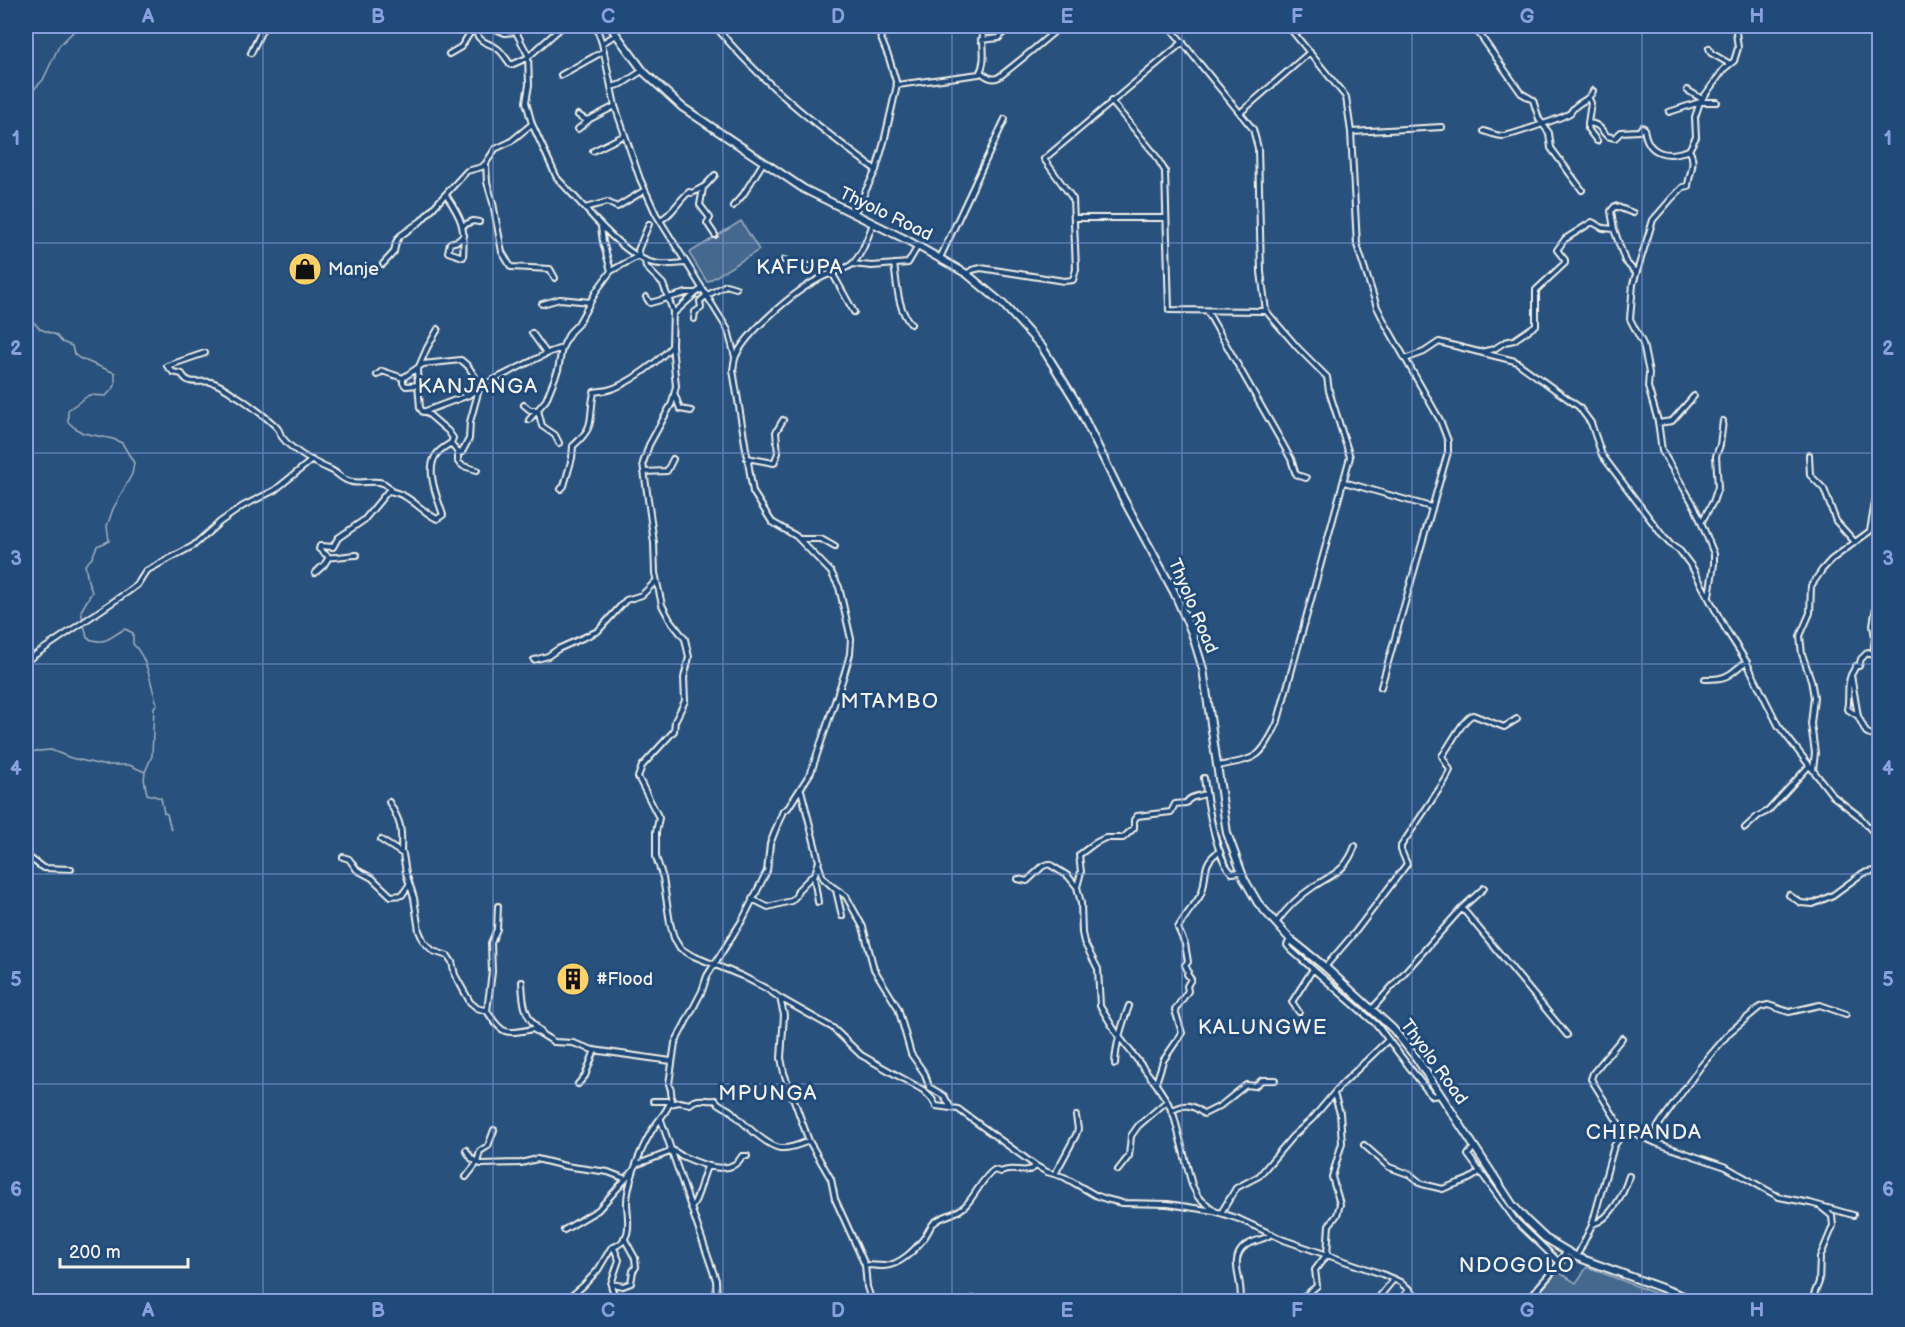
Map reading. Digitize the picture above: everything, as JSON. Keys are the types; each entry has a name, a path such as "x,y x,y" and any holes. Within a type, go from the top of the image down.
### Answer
{"highway":[{"name":"Thyolo Road","path":"610,26 642,71 682,107 804,189 918,246 967,274 987,289 1015,316 1042,347 1066,383 1124,500 1174,592 1198,651 1208,698 1227,833 1240,872 1258,903 1290,939 1393,1029 1417,1059 1512,1204 1545,1238 1577,1257 1700,1302"}],"street":[{"path":"251,54 263,26"},
{"path":"465,26 474,31 488,45 497,47 511,65 527,58 563,26"},
{"path":"449,54 461,47 474,31 492,26 505,33 516,32 528,55 529,85 526,102 532,124 557,178 601,227 645,261 663,264 685,262"},
{"path":"564,1302 598,1270 611,1248 614,1248 624,1238 629,1229 627,1200 636,1167 651,1132 670,1102 672,1089 669,1084 675,1043 714,964 742,919 767,871 770,844 783,811 788,808 810,772 844,675 850,654 851,639 835,579 799,538 774,524 759,503 752,488 733,370 735,358 728,330 660,220 645,190 615,106 604,51 596,26"},
{"path":"715,26 759,75 793,107 876,170"},
{"path":"854,214 876,170 887,133 897,85 890,58 876,26"},
{"path":"897,85 974,76 980,72 984,55 981,40 983,26"},
{"path":"981,40 999,38 1009,26"},
{"path":"980,72 995,79 999,77 1028,56 1060,26"},
{"path":"1169,26 1250,124 1257,142 1261,273 1266,311 1278,327 1327,377 1329,391 1350,457 1277,724 1267,744 1256,757 1218,766"},
{"path":"1288,26 1346,98 1351,132 1357,245 1377,307 1440,420 1448,441 1448,452 1381,687"},
{"path":"1476,26 1521,93 1533,100 1539,119 1549,133 1551,148 1582,190"},
{"path":"1588,123 1596,123 1607,136 1613,138 1622,132 1639,131 1644,128 1648,142 1660,153 1672,155 1689,150 1696,137 1695,117 1701,100 1734,61 1738,48 1738,26"},
{"path":"602,44 616,35"},
{"path":"967,274 981,268 1064,281 1073,280 1076,269 1072,196 1044,159 1183,42"},
{"path":"1709,48 1712,53 1730,64"},
{"path":"561,75 604,51"},
{"path":"1241,112 1310,52"},
{"path":"611,87 622,84 642,71"},
{"path":"1687,90 1701,100"},
{"path":"1484,131 1503,136 1543,124 1569,114 1575,106 1589,99 1593,91"},
{"path":"1589,99 1591,103 1588,129 1598,141"},
{"path":"1669,112 1701,100 1717,102"},
{"path":"1111,101 1154,153 1165,171 1169,310 1266,311"},
{"path":"579,129 590,119 615,106"},
{"path":"578,115 590,119"},
{"path":"940,258 1005,119"},
{"path":"383,264 394,252 397,238 418,225 467,171 482,167 495,149 510,142 532,124"},
{"path":"1351,132 1442,127"},
{"path":"592,151 625,135"},
{"path":"1689,150 1693,155 1689,184 1672,198 1654,218 1631,293 1630,319 1643,345 1649,373 1648,387 1658,423 1662,451 1702,522 1714,559 1708,597"},
{"path":"486,163 487,182 505,258 511,267 550,269 555,278"},
{"path":"733,206 743,195 763,163"},
{"path":"660,220 665,218 680,199 689,192 692,193 703,187 715,175"},
{"path":"703,187 700,205 710,218 707,223 715,236"},
{"path":"585,208 607,202 617,207 645,190"},
{"path":"446,195 464,225 464,235 464,257 448,252 450,243 458,241 464,235"},
{"path":"1633,213 1614,206 1611,211 1614,229 1625,261 1636,273"},
{"path":"1075,218 1166,218"},
{"path":"464,225 473,221 478,222"},
{"path":"1481,353 1514,340 1536,325 1536,290 1565,263 1557,250 1565,239 1592,222 1603,228 1614,229"},
{"path":"638,256 638,250 649,224"},
{"path":"852,264 873,224"},
{"path":"601,227 611,271"},
{"path":"735,358 756,329 809,285 852,264 910,262 918,246"},
{"path":"529,420 546,400 555,378 562,348 570,332 578,324 611,271 638,256"},
{"path":"784,260 796,264 826,267 832,272 854,312"},
{"path":"645,261 646,267 663,284 669,299 673,313 675,394 680,409 691,411"},
{"path":"894,264 905,317 911,324"},
{"path":"694,319 695,312 701,308 700,301 706,296 726,285 736,288"},
{"path":"673,313 702,290"},
{"path":"646,297 650,303 696,293"},
{"path":"542,304 560,299 590,302"},
{"path":"1207,311 1291,459 1295,472 1306,478"},
{"path":"205,353 167,366 173,372 182,374 184,378 192,382 212,382 249,403 278,428 285,440 312,460 346,480 357,484 372,481 383,482 391,491 416,502 426,513 437,519 443,515 433,489 432,464 437,453 453,438 448,431 420,408 417,371 438,329"},
{"path":"532,333 547,354"},
{"path":"1406,359 1424,352 1439,342 1508,358 1522,365 1579,407 1591,423 1602,454 1662,535 1686,558 1747,662 1773,718 1833,796 1860,817 1880,840"},
{"path":"561,489 564,486 572,458 573,446 586,434 592,417 594,392 612,389 640,374 660,359 672,345"},
{"path":"426,412 469,395 480,387 562,348"},
{"path":"404,378 428,363 461,360 468,366 480,387 470,422 469,439 462,452 458,453"},
{"path":"377,375 382,371 404,378"},
{"path":"404,378 403,383 406,386 419,385"},
{"path":"675,394 649,445 643,463 654,543 656,581 662,605 685,639 688,650 684,678 685,702 671,735 642,766 638,777 659,818 656,832 656,857 663,878 674,938 685,952 767,989 833,1028 858,1052 890,1073 923,1090 936,1106 958,1109 1036,1166 1064,1177 1095,1195 1122,1203 1168,1204 1214,1210"},
{"path":"1658,423 1672,421 1694,396"},
{"path":"524,405 530,410 538,410"},
{"path":"538,410 542,426 555,435 559,443"},
{"path":"747,458 774,463 778,453 776,432 783,420"},
{"path":"1702,522 1718,487 1716,456 1723,421"},
{"path":"451,442 458,453 458,462 477,470"},
{"path":"1809,455 1810,475 1824,489 1836,521 1854,542"},
{"path":"644,472 667,471 673,459"},
{"path":"26,661 137,585 146,571 193,546 220,522 243,506 275,490 312,460"},
{"path":"1812,771 1815,753 1811,724 1814,697 1802,654 1800,636 1810,613 1811,591 1815,580 1831,560 1868,534 1876,497 1877,473"},
{"path":"1344,482 1431,507"},
{"path":"357,555 345,555 341,558 328,557 319,549 320,546 333,546 339,538 364,520 384,494 391,491"},
{"path":"799,538 821,538 835,547"},
{"path":"315,573 324,565 328,557"},
{"path":"534,660 548,656 598,631 626,600 642,596 656,581"},
{"path":"1858,716 1847,708 1850,702 1847,684 1861,659 1868,652 1873,655 1875,637 1873,625 1876,607"},
{"path":"1705,679 1716,679 1730,674 1741,664 1747,662"},
{"path":"1851,675 1858,716 1866,732 1880,740"},
{"path":"1324,967 1356,931 1407,864 1401,846 1446,779 1450,770 1442,756 1466,718 1473,715 1504,727 1517,719"},
{"path":"1745,828 1758,816 1768,811 1809,766"},
{"path":"1204,778 1220,851 1229,870 1234,874 1240,872"},
{"path":"801,789 823,878 846,896 863,927 874,969 898,1008 911,1054 925,1074 929,1087 944,1096 951,1107"},
{"path":"1077,887 1081,872 1079,855 1095,843 1105,838 1123,838 1134,828 1134,820 1137,816 1171,812 1175,804 1186,803 1194,797 1206,794"},
{"path":"389,802 402,827 401,851 414,898 418,931 433,951 448,956 455,975 470,1002 477,1008 487,1011"},
{"path":"381,840 401,851"},
{"path":"1275,923 1294,902 1314,886 1333,877 1350,859 1355,846"},
{"path":"1156,1084 1163,1061 1182,1033 1176,1010 1188,991 1187,986 1191,979 1185,965 1188,962 1185,944 1178,928 1185,913 1201,895 1208,862 1220,851"},
{"path":"26,855 44,868 71,869"},
{"path":"343,856 349,859 357,870 372,878 392,896 402,895 409,885"},
{"path":"1018,879 1027,881 1043,866 1049,864 1068,876 1077,887 1081,903 1084,942 1098,969 1100,1006 1167,1101 1192,1185 1198,1197 1221,1214 1394,1279 1410,1289 1422,1302"},
{"path":"752,899 768,907 791,902 798,890 819,866"},
{"path":"1789,895 1801,903 1813,904 1833,895 1863,873 1880,870"},
{"path":"815,873 814,886 818,902"},
{"path":"833,887 836,890 842,916"},
{"path":"1372,1009 1462,908 1484,888"},
{"path":"498,906 498,929 491,943 492,972 487,1011 507,1033 533,1029 554,1042 573,1043 595,1050 671,1061"},
{"path":"1462,908 1567,1035"},
{"path":"1290,939 1287,947 1377,1025 1425,1089 1433,1096 1440,1095"},
{"path":"1299,1012 1292,1002 1313,969"},
{"path":"522,982 523,1006 532,1022 544,1035"},
{"path":"780,998 784,1023 781,1065 809,1141 831,1179 836,1199 865,1265 867,1287 872,1302"},
{"path":"1654,1142 1660,1122 1701,1066 1730,1032 1760,1007 1768,1005 1789,1012 1820,1005 1846,1014"},
{"path":"1115,1064 1115,1050 1129,1006"},
{"path":"1622,1038 1593,1073 1591,1079 1624,1132"},
{"path":"1221,1214 1236,1188 1259,1176 1292,1137 1388,1040"},
{"path":"578,1084 585,1076 595,1050"},
{"path":"1171,1111 1183,1104 1194,1106 1204,1114 1220,1106 1246,1085 1255,1086 1262,1080 1275,1080"},
{"path":"1297,1302 1317,1286 1315,1270 1327,1254 1329,1225 1337,1215 1340,1204 1332,1177 1342,1143 1340,1113 1334,1094"},
{"path":"653,1101 690,1104 702,1099 715,1100 773,1146 784,1148 809,1141"},
{"path":"1118,1170 1129,1156 1131,1136 1144,1120 1167,1101"},
{"path":"1055,1174 1076,1135 1078,1129 1076,1116"},
{"path":"661,1119 716,1280 717,1302"},
{"path":"466,1177 477,1163 480,1151 488,1146 494,1130"},
{"path":"1577,1257 1592,1225 1614,1146 1624,1132 1630,1131 1654,1142 1726,1167 1779,1197 1853,1215"},
{"path":"1364,1145 1389,1167 1411,1176 1422,1184 1443,1190 1455,1183 1466,1182 1479,1172"},
{"path":"1473,1147 1468,1155 1479,1172 1516,1221 1560,1263"},
{"path":"466,1150 477,1163 487,1165 522,1163 537,1159 565,1166 608,1172 626,1179"},
{"path":"564,1230 598,1210 636,1167 670,1150 707,1167 726,1168 739,1163 742,1156 747,1156"},
{"path":"865,1265 893,1264 914,1251 934,1223 953,1216 965,1206 980,1189 985,1176 994,1170 1001,1172 1008,1168 1027,1171 1036,1166"},
{"path":"692,1208 700,1193 701,1181 707,1167"},
{"path":"1592,1225 1601,1222 1608,1215 1625,1188 1629,1176"},
{"path":"1811,1302 1819,1282 1820,1257 1833,1226 1832,1216 1819,1205"},
{"path":"1240,1302 1241,1289 1236,1263 1237,1256 1245,1246 1272,1234"},
{"path":"611,1284 624,1286 631,1283 636,1267 635,1258 624,1238"},
{"path":"614,1248 619,1260 611,1284 616,1301"},
{"path":"1526,1302 1560,1263 1566,1251"},
{"path":"1375,1302 1394,1279"},
{"path":"1398,1302 1410,1289"},
{"path":"965,1302 973,1299"},
{"path":"1436,1302 1452,1302"}],"shaded area":[{"path":"741,221 759,250 707,282 689,253"},
{"path":"1587,1267 1675,1301 1532,1301 1557,1271 1576,1283"}],"waterway":[{"path":"26,103 29,106 35,88 43,80 59,46 79,26"},
{"path":"26,116 29,106"},
{"path":"26,180 35,206 28,223 32,250 26,258"},
{"path":"26,314 40,329 56,335 62,342 72,346 74,354 79,358 115,373 115,386 106,396 89,395 68,410 68,422 75,428 83,433 122,443 134,463 132,474 113,509 107,526 109,541 97,546 92,558 85,565 92,592 81,611 87,638 103,641 125,629 133,633 133,644 143,657 157,704 154,707 152,756 145,772"},
{"path":"26,752 51,750 71,758 102,765 129,765 145,772 147,794 161,798 171,830"}],"place":[{"name":"Manje","path":"305,269"},
{"name":"#Flood","path":"573,979"}],"district":[{"name":"KAFUPA","path":"800,267"},
{"name":"KANJANGA","path":"478,386"},
{"name":"MTAMBO","path":"890,701"},
{"name":"KALUNGWE","path":"1263,1027"},
{"name":"MPUNGA","path":"768,1093"},
{"name":"CHIPANDA","path":"1644,1132"},
{"name":"NDOGOLO","path":"1517,1265"}]}
